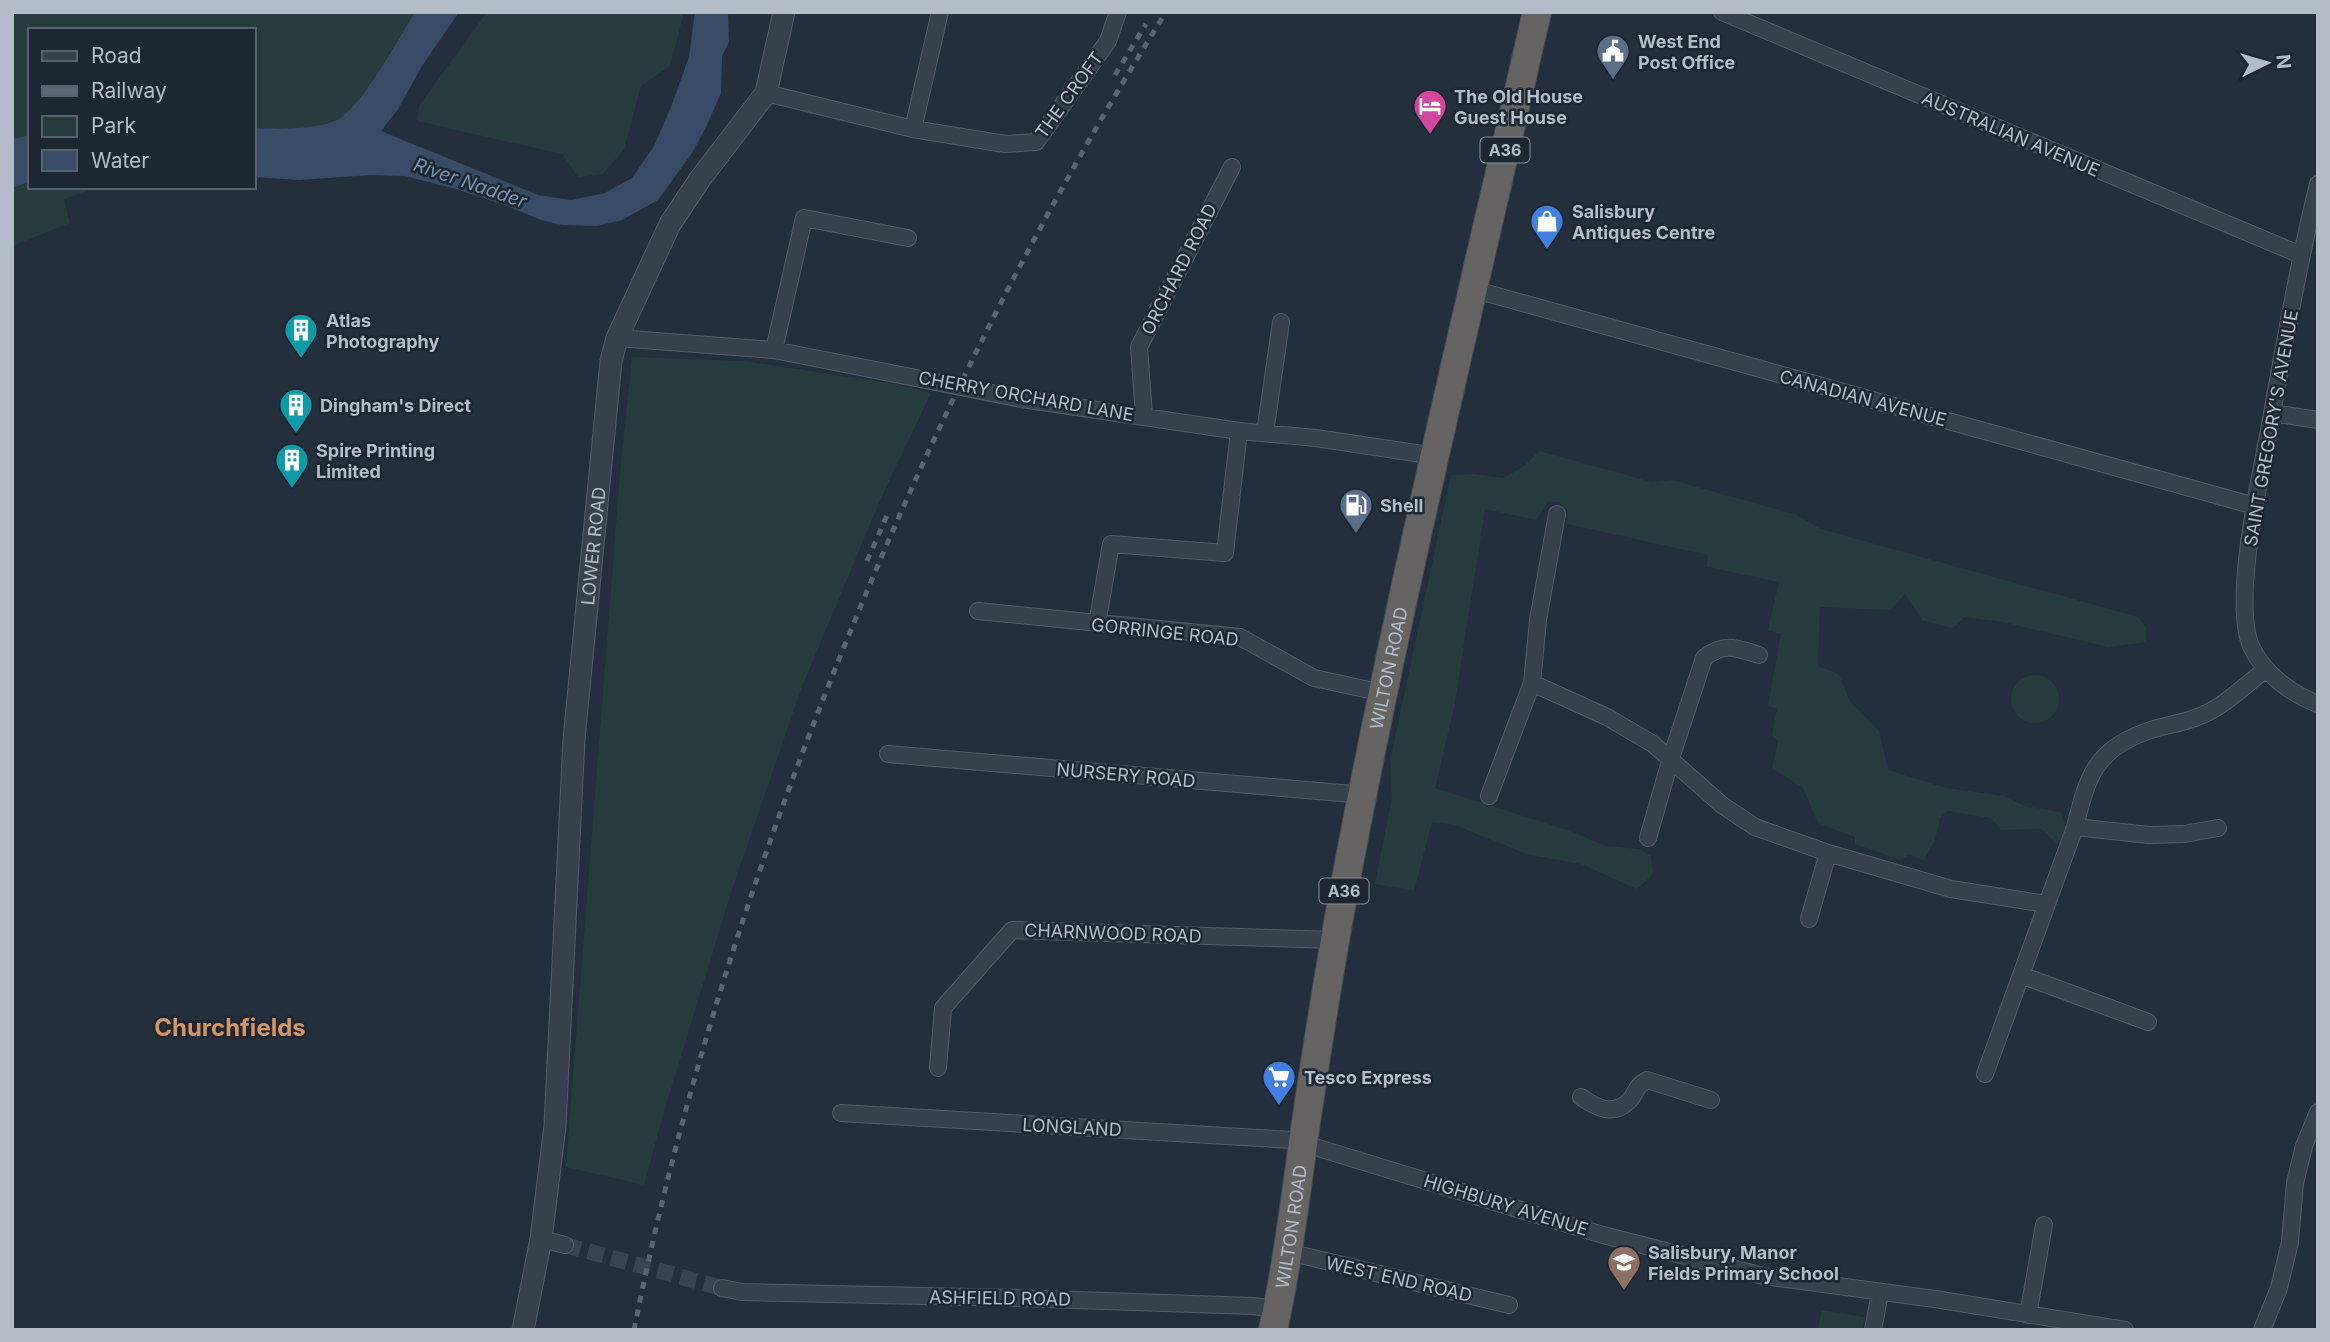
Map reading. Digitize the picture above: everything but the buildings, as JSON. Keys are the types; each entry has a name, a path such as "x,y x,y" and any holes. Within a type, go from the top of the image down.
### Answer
{"highway":[{"name":"WILTON ROAD","path":"1275,1320 1288,1252 1335,940 1383,693 1472,289 1537,12"}],"street":[{"name":"LOWER ROAD","path":"523,1330 541,1239 555,1126 574,738 611,361 617,338 670,224 700,179 766,93 784,12"},
{"path":"766,93 913,128 940,12"},
{"name":"THE CROFT","path":"913,128 1005,144 1036,142 1108,41 1118,12"},
{"name":"AUSTRALIAN AVENUE","path":"1722,12 2301,254"},
{"name":"ORCHARD ROAD","path":"1144,416 1139,347 1232,167"},
{"name":"SAINT GREGORY'S AVENUE","path":"2266,669 2251,646 2245,621 2244,594 2255,506 2301,254 2318,184"},
{"path":"774,350 804,218 908,238"},
{"name":"CANADIAN AVENUE","path":"1472,289 2255,506"},
{"path":"1265,433 1281,322"},
{"name":"CHERRY ORCHARD LANE","path":"617,338 774,350 1022,399 1435,456"},
{"path":"2272,413 2318,420"},
{"path":"1097,624 1111,544 1225,553 1239,431"},
{"path":"1489,796 1532,683 1538,620 1558,514"},
{"name":"GORRINGE ROAD","path":"978,611 1240,637 1314,678 1383,693"},
{"path":"1648,838 1704,658 1716,649 1732,647 1759,655"},
{"path":"1985,1074 2075,827 2085,786 2095,766 2110,750 2151,730 2195,719 2221,706 2266,669 2288,689 2318,704"},
{"path":"1532,683 1607,717 1653,744 1722,805 1755,827 1828,853 1951,889 2046,904"},
{"name":"NURSERY ROAD","path":"888,754 1364,795"},
{"path":"2075,827 2149,835 2184,834 2218,828"},
{"path":"1809,919 1828,853"},
{"name":"CHARNWOOD ROAD","path":"938,1068 943,1007 1012,930 1335,940"},
{"path":"2021,975 2148,1022"},
{"path":"1581,1097 1599,1109 1617,1108 1629,1101 1638,1085 1647,1080 1711,1100"},
{"path":"2262,1330 2279,1288 2290,1242 2295,1183 2304,1146 2318,1112"},
{"name":"LONGLAND","path":"841,1113 1303,1142"},
{"name":"HIGHBURY AVENUE","path":"1303,1142 1603,1235 1763,1276 1935,1299 2125,1330"},
{"path":"2028,1315 2044,1225"},
{"path":"541,1239 565,1245"},
{"name":"WEST END ROAD","path":"1288,1252 1509,1305"},
{"name":"ASHFIELD ROAD","path":"722,1287 742,1292 1253,1306 1275,1320"},
{"path":"1873,1330 1881,1293"}],"green space":[{"path":"12,12 415,12 367,89 345,115 326,124 295,128 256,128 256,28 28,28 28,135 12,139"},
{"path":"487,12 684,12 670,66 641,86 624,149 603,174 578,177 562,154 417,121 419,106"},
{"path":"28,183 28,189 92,189 64,199 70,223 12,246 12,188"},
{"path":"632,357 744,361 895,384 931,393 881,498 801,689 730,896 644,1185 566,1167 620,474"},
{"path":"1539,451 1652,482 1672,480 1797,515 1821,529 2138,617 2146,627 2146,642 2108,647 2003,622 1964,617 1953,628 1922,620 1905,594 1890,610 1820,607 1818,666 1839,674 1849,700 1879,731 1888,770 1946,788 2004,796 2025,806 2061,812 2066,829 2057,845 2042,829 2001,830 1991,818 1948,811 1940,818 1935,840 1924,860 1909,855 1900,860 1855,844 1855,837 1818,823 1803,788 1772,768 1778,741 1772,735 1777,709 1768,706 1781,634 1768,630 1779,582 1707,567 1708,555 1567,524 1568,512 1559,502 1547,502 1537,520 1485,509 1454,708 1435,788 1570,831 1605,846 1639,849 1651,856 1653,874 1637,889 1581,864 1529,855 1455,825 1432,822 1414,891 1375,884 1392,797 1390,761 1451,475 1473,474 1503,478 1523,467"},
{"path":"2035,675 2044,676 2052,682 2058,690 2058,708 2052,716 2044,722 2035,723 2026,722 2018,716 2012,708 2011,699 2012,690 2018,682 2026,676"},
{"path":"1822,1310 1864,1317 1862,1330 1818,1330"}],"water":[{"name":"River Nadder","path":"415,12 459,12 422,66 398,109 381,131 538,195 571,200 605,193 632,178 654,146 671,107 689,57 695,12 728,12 729,42 722,56 721,93 692,153 658,200 622,220 597,226 562,225 541,220 456,189 405,176 371,175 299,180 256,177 256,128 284,129 335,121 356,104"},
{"path":"28,135 28,183 12,188 12,139"}],"tunnel":[{"path":"565,1245 722,1288"}],"railway":[{"path":"634,1330 675,1150 726,972 786,797 853,625 921,467 996,312 1078,160 1166,12"},
{"path":"1115,75 1146,24"},
{"path":"867,561 888,513"}],"place":[{"name":"West End Post Office","path":"1613,81"},
{"name":"The Old House Guest House","path":"1430,136"},
{"name":"Salisbury Antiques Centre","path":"1547,251"},
{"name":"Atlas Photography","path":"301,360"},
{"name":"Dingham's Direct","path":"296,435"},
{"name":"Spire Printing Limited","path":"292,490"},
{"name":"Shell","path":"1356,535"},
{"name":"Tesco Express","path":"1279,1107"},
{"name":"Salisbury, Manor Fields Primary School","path":"1624,1292"}],"district":[{"name":"Churchfields","path":"230,1027"}]}
